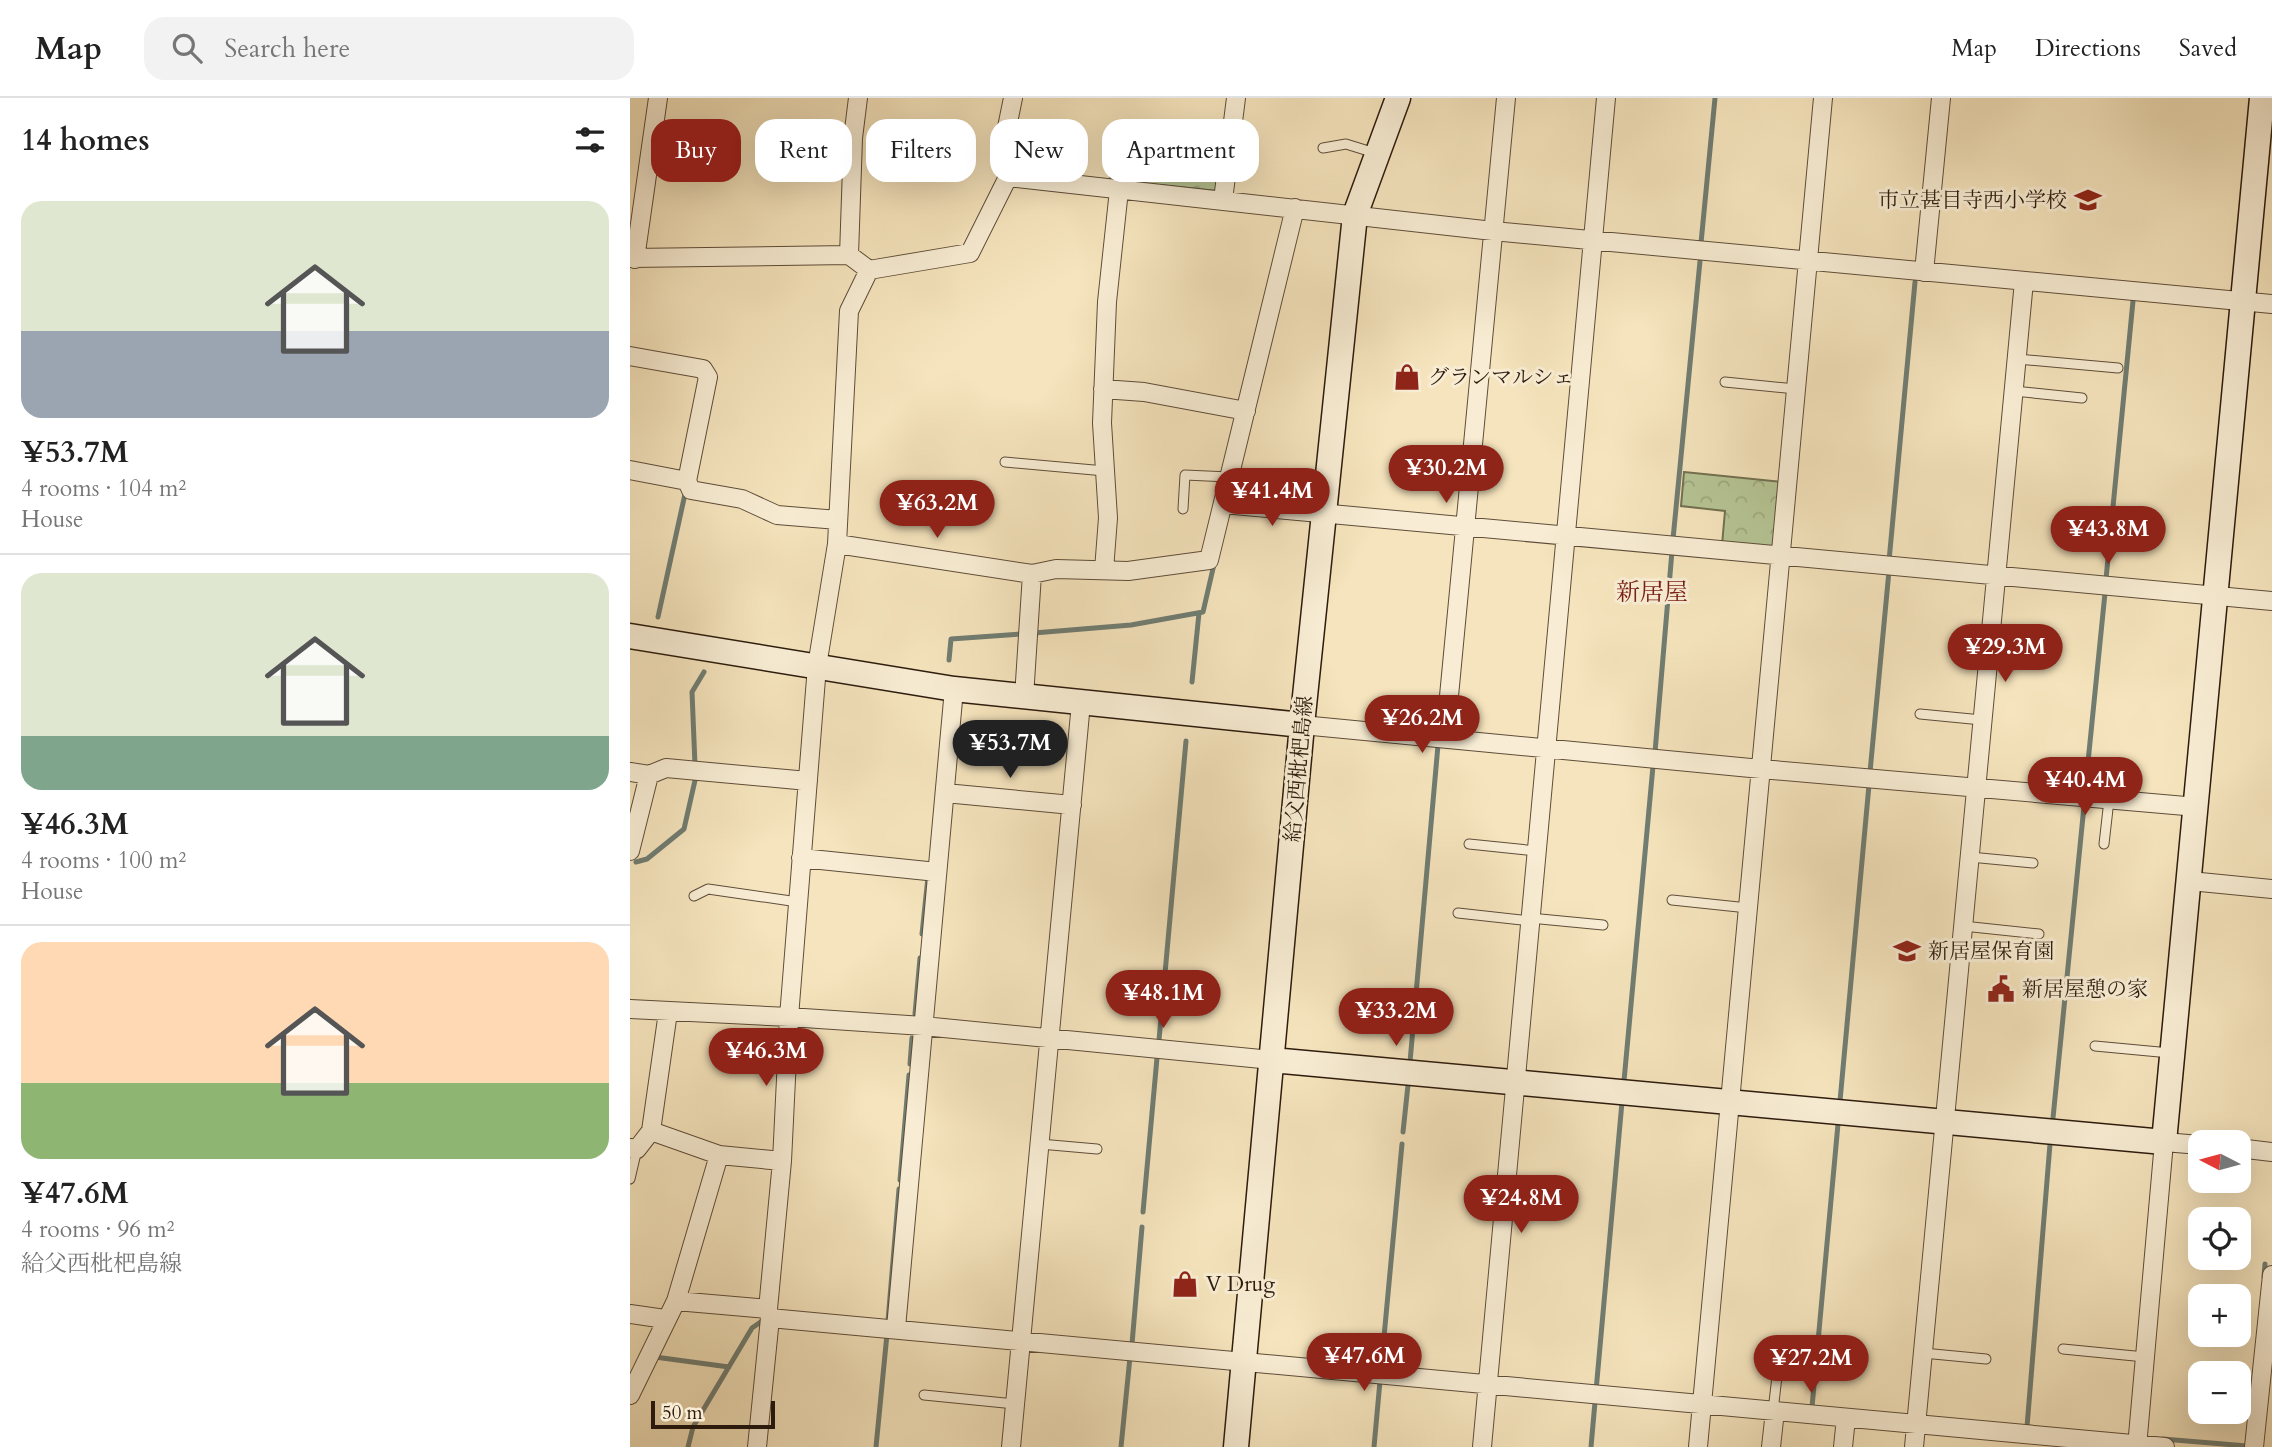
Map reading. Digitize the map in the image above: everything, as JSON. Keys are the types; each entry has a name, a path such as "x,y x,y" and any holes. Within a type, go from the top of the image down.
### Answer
{"street":[{"path":"658,98 632,258 849,255 869,270 970,253 1006,182"},
{"path":"849,255 853,138 858,98"},
{"path":"1009,119 1013,98"},
{"path":"1223,200 1236,98"},
{"name":"給父西枇杷島線","path":"1236,1447 1302,724 1355,215 1398,98"},
{"path":"1445,738 1506,98"},
{"path":"1482,1447 1606,98"},
{"path":"1698,1447 1823,98"},
{"path":"1924,272 1941,98"},
{"path":"2137,1446 2262,98"},
{"path":"1051,182 1593,241 2272,304"},
{"path":"1104,570 1108,518 1102,423 1103,389 1107,302 1119,190"},
{"path":"837,544 1032,574 1056,569 1128,571 1209,560 1295,208"},
{"path":"757,1447 782,1161 789,1017 817,666 837,544 849,311 869,270"},
{"path":"1914,1447 2024,281"},
{"path":"630,356 703,369 708,377 687,481 691,490 742,499 777,515 838,520"},
{"path":"1103,389 1144,392 1246,411"},
{"path":"630,470 687,481"},
{"path":"1223,505 2272,601"},
{"path":"1024,697 1032,574"},
{"path":"630,636 954,689 1024,697 1761,769 2197,807"},
{"path":"896,1328 954,689"},
{"path":"1011,1447 1082,703"},
{"path":"630,772 649,775 666,768 808,781"},
{"path":"630,851 649,775"},
{"path":"945,793 1072,806"},
{"path":"802,858 937,872"},
{"path":"2190,881 2272,889"},
{"path":"630,1009 923,1026 2188,1144"},
{"path":"634,1149 651,1131 668,1012"},
{"path":"651,1131 719,1155 782,1161"},
{"path":"2251,1150 2272,1152"},
{"path":"630,1395 676,1301 719,1155"},
{"path":"2254,1447 2264,1418 2272,1275"},
{"path":"676,1301 896,1328 1244,1363 2165,1447"},
{"path":"630,1314 665,1320"},
{"path":"1771,1447 1774,1411"},
{"path":"1843,1447 1846,1418"}],"lane":[{"path":"1322,148 1346,144 1377,153"},
{"path":"2017,359 2118,368"},
{"path":"1725,382 1796,389"},
{"path":"2014,391 2082,398"},
{"path":"1004,462 1105,471"},
{"path":"1417,469 1470,475"},
{"path":"1182,509 1185,475 1230,477"},
{"path":"1920,714 1982,720"},
{"path":"2104,844 2109,800"},
{"path":"1469,844 1537,851"},
{"path":"1970,857 2033,863"},
{"path":"694,896 708,888 798,902"},
{"path":"1672,900 1748,908"},
{"path":"1458,913 1603,925"},
{"path":"1963,926 2039,934"},
{"path":"2095,1046 2173,1053"},
{"path":"1040,1144 1097,1149"},
{"path":"630,1179 634,1149"},
{"path":"2063,1349 2145,1357"},
{"path":"1923,1353 1986,1359"},
{"path":"1774,1411 1779,1359"},
{"path":"924,1395 1015,1404"}],"green space":[{"path":"1129,182 1218,182 1217,191"},
{"path":"1684,472 1782,482 1775,550 1722,545 1725,511 1681,506"}],"waterway":[{"path":"1701,243 1715,98"},
{"path":"1673,539 1700,261"},
{"path":"1889,561 1915,282"},
{"path":"2106,579 2133,301"},
{"path":"658,617 685,494"},
{"path":"1655,752 1672,551"},
{"path":"1034,633 1131,625 1203,612 1215,560"},
{"path":"1870,772 1889,571"},
{"path":"2085,792 2105,593"},
{"path":"1192,682 1199,613"},
{"path":"949,660 951,639 1021,634"},
{"path":"695,765 692,692 704,672"},
{"path":"1159,1040 1186,741"},
{"path":"1410,1062 1438,745"},
{"path":"1624,1081 1653,766"},
{"path":"636,862 647,859 684,829 696,776"},
{"path":"1840,1101 1869,785"},
{"path":"2053,1118 2084,806"},
{"path":"922,934 928,877"},
{"path":"915,1014 920,958"},
{"path":"910,1064 912,1038"},
{"path":"1143,1212 1157,1058"},
{"path":"900,1180 909,1075"},
{"path":"1403,1132 1408,1085"},
{"path":"1596,1391 1622,1102"},
{"path":"1812,1407 1838,1124"},
{"path":"1381,1369 1402,1144"},
{"path":"2027,1427 2050,1144"},
{"path":"888,1321 899,1189"},
{"path":"1132,1344 1142,1227"},
{"path":"2264,1277 2265,1264"},
{"path":"688,1447 693,1427 752,1328 762,1321"},
{"path":"876,1447 887,1334"},
{"path":"654,1360 655,1357 729,1367"},
{"path":"1121,1447 1130,1357"},
{"path":"1374,1447 1380,1381"},
{"path":"1591,1447 1595,1402"},
{"path":"2163,1439 2247,1446 2248,1442"}],"place":[{"name":"市立甚目寺西小学校","path":"2088,200"},
{"name":"グランマルシェ","path":"1407,377"},
{"name":"新居屋保育園","path":"1907,951"},
{"name":"新居屋憩の家","path":"2001,989"},
{"name":"V Drug","path":"1185,1284"}],"district":[{"name":"新居屋","path":"1652,592"}]}
